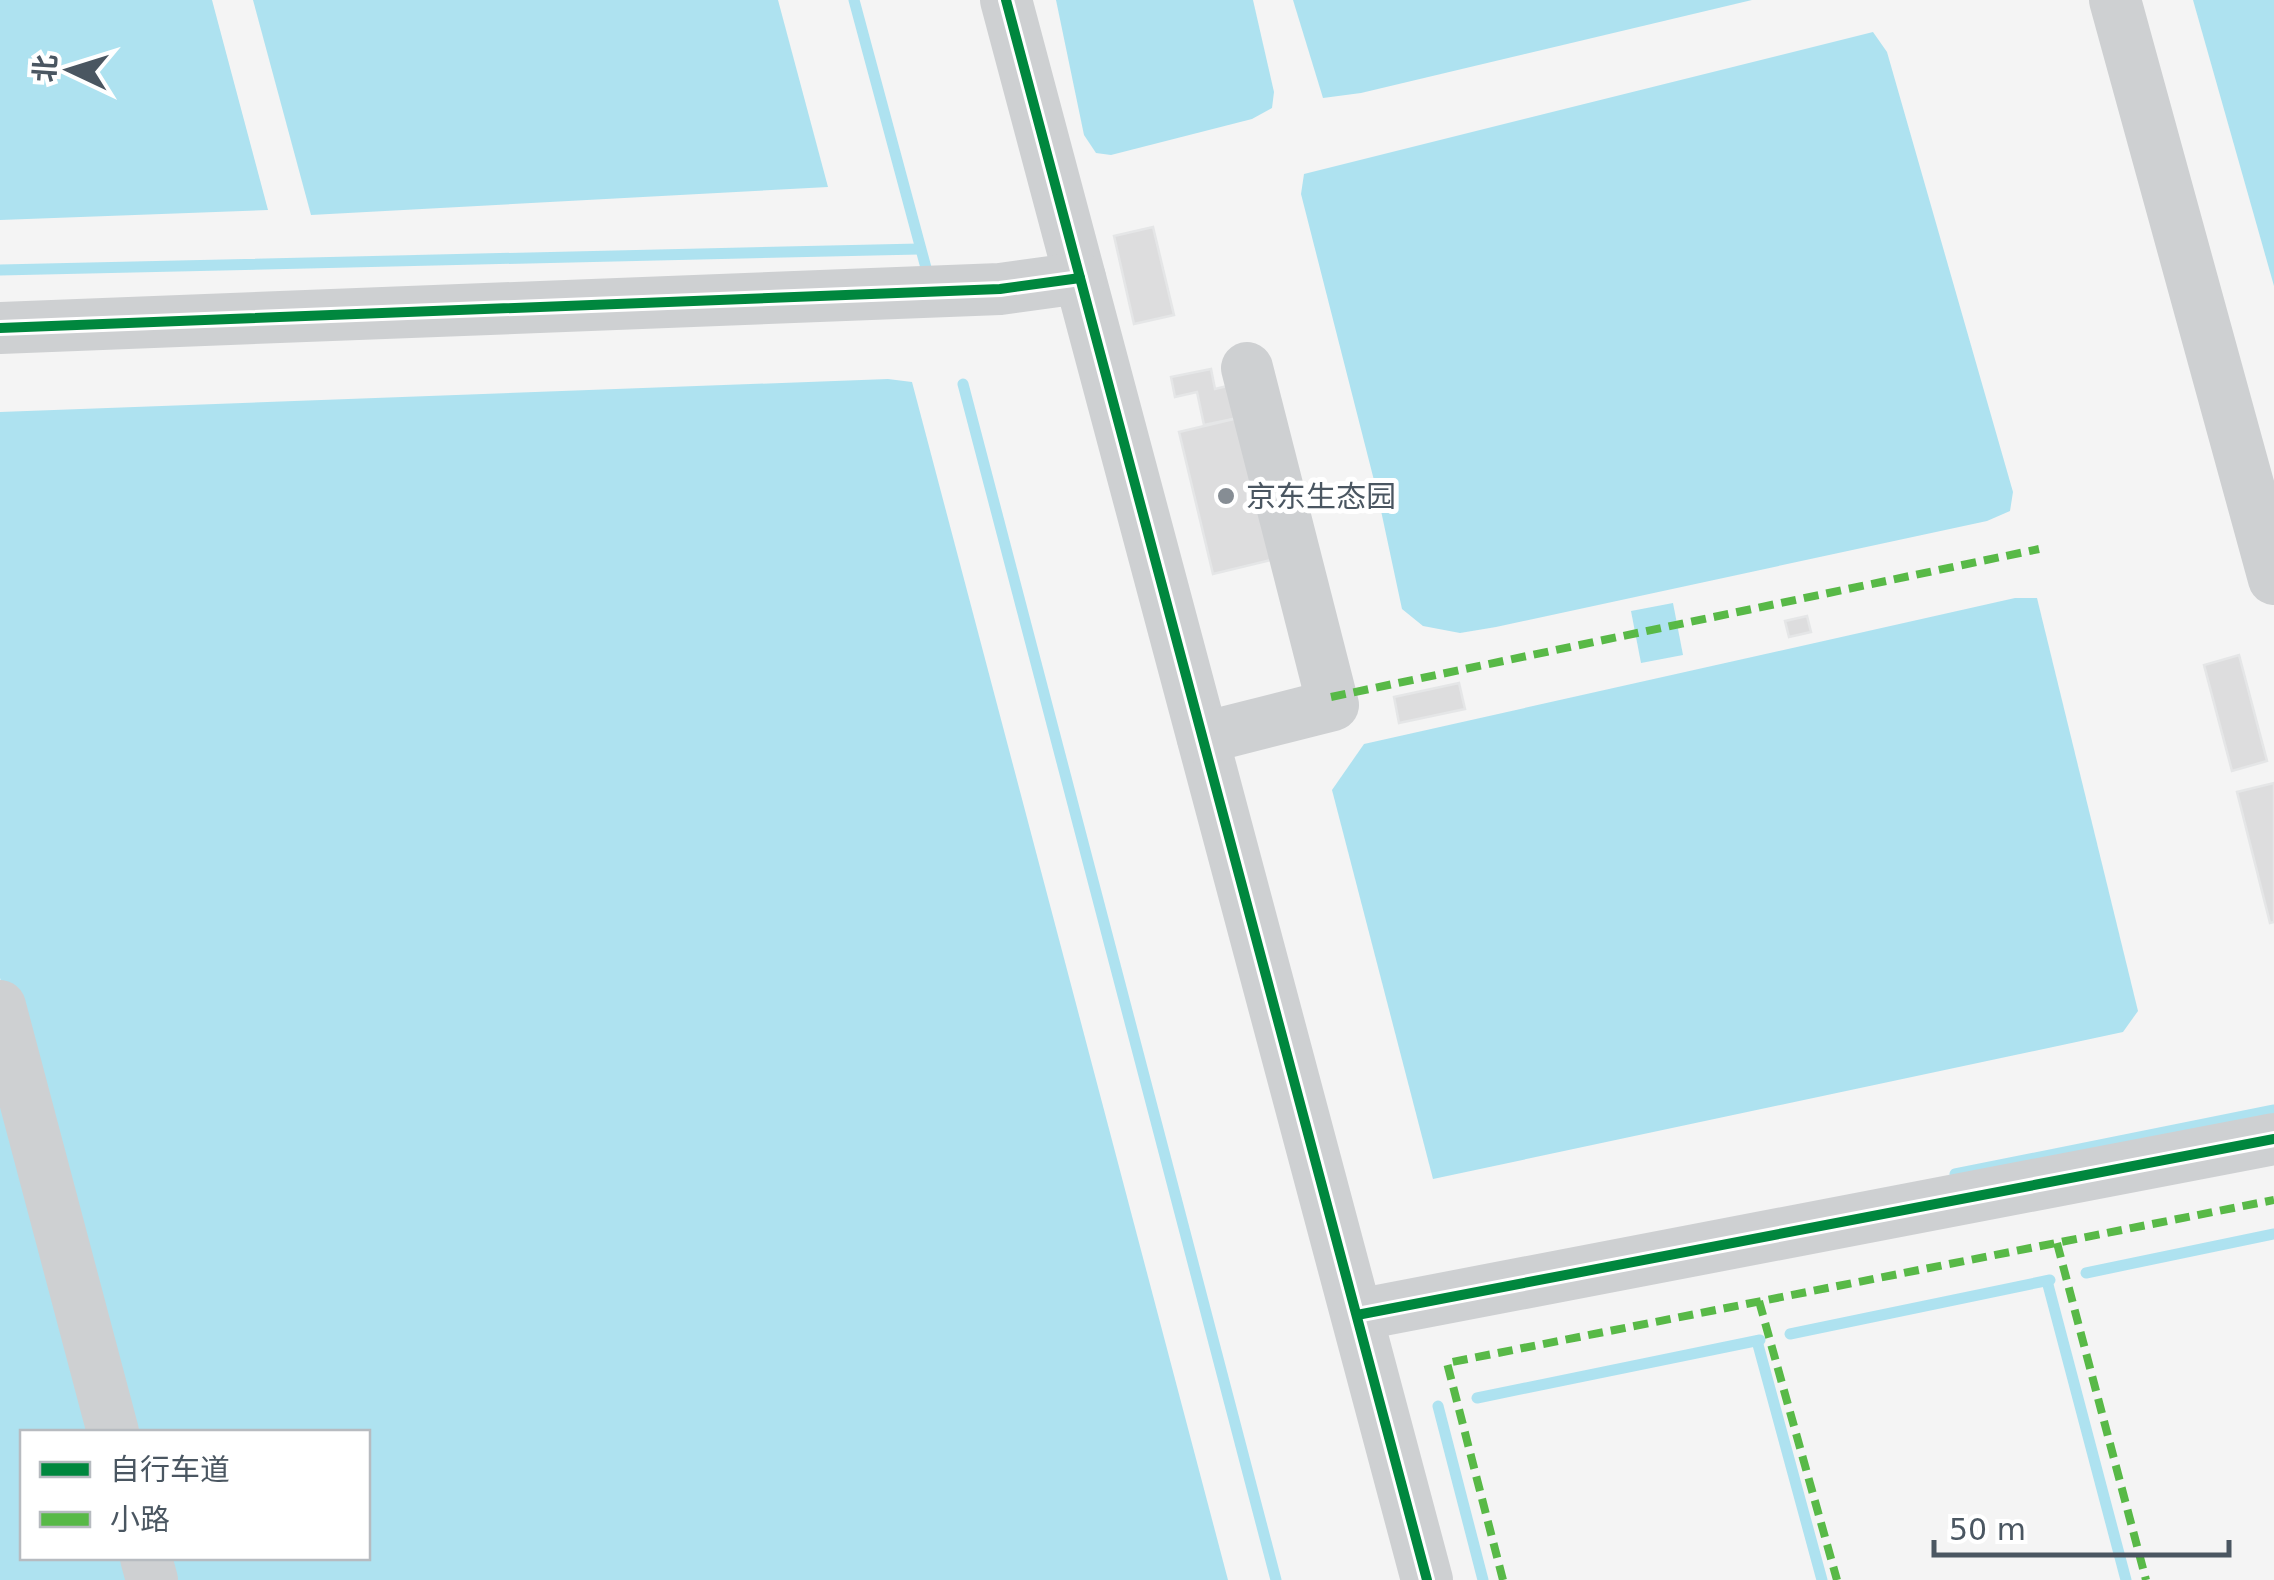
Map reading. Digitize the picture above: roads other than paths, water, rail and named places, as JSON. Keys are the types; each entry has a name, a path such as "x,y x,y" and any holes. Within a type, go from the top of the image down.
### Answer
{"street":[{"path":"1006,0 1428,1580"},
{"path":"2115,0 2274,578"},
{"path":"0,328 1000,289 1080,278"},
{"path":"1203,738 1333,705 1248,368"},
{"path":"0,1006 112,1430"},
{"path":"1357,1315 2274,1138"}],"water":[{"path":"0,0 212,0 268,210 0,220"},
{"path":"253,0 778,0 828,187 311,215"},
{"path":"1056,0 1253,0 1274,92 1272,108 1252,119 1111,155 1096,153 1084,135"},
{"path":"1293,0 1752,0 1361,93 1323,98"},
{"path":"2193,0 2274,0 2274,286"},
{"path":"1873,32 1887,52 2013,492 2010,511 1987,521 1496,627 1460,633 1423,626 1402,609 1377,492 1301,194 1304,174"},
{"path":"888,379 912,382 1228,1580 163,1580 158,1560 370,1560 370,1430 122,1430 0,978 0,412"},
{"path":"2015,598 2037,598 2138,1011 2123,1032 1433,1179 1332,790 1364,744"},
{"path":"1673,603 1683,655 1641,663 1631,611"},
{"path":"0,1059 99,1430 20,1430 20,1560 135,1560 140,1580 0,1580"}],"waterway":[{"path":"854,0 929,279"},
{"path":"0,270 919,249"},
{"path":"963,384 1276,1580"},
{"path":"1955,1174 2274,1110"},
{"path":"2086,1273 2274,1234"},
{"path":"1790,1334 2050,1280"},
{"path":"2047,1281 2126,1580"},
{"path":"1477,1398 1760,1340"},
{"path":"1757,1341 1822,1580"},
{"path":"1438,1406 1483,1580"}],"place":[{"name":"京东生态园","path":"1226,496"}]}
